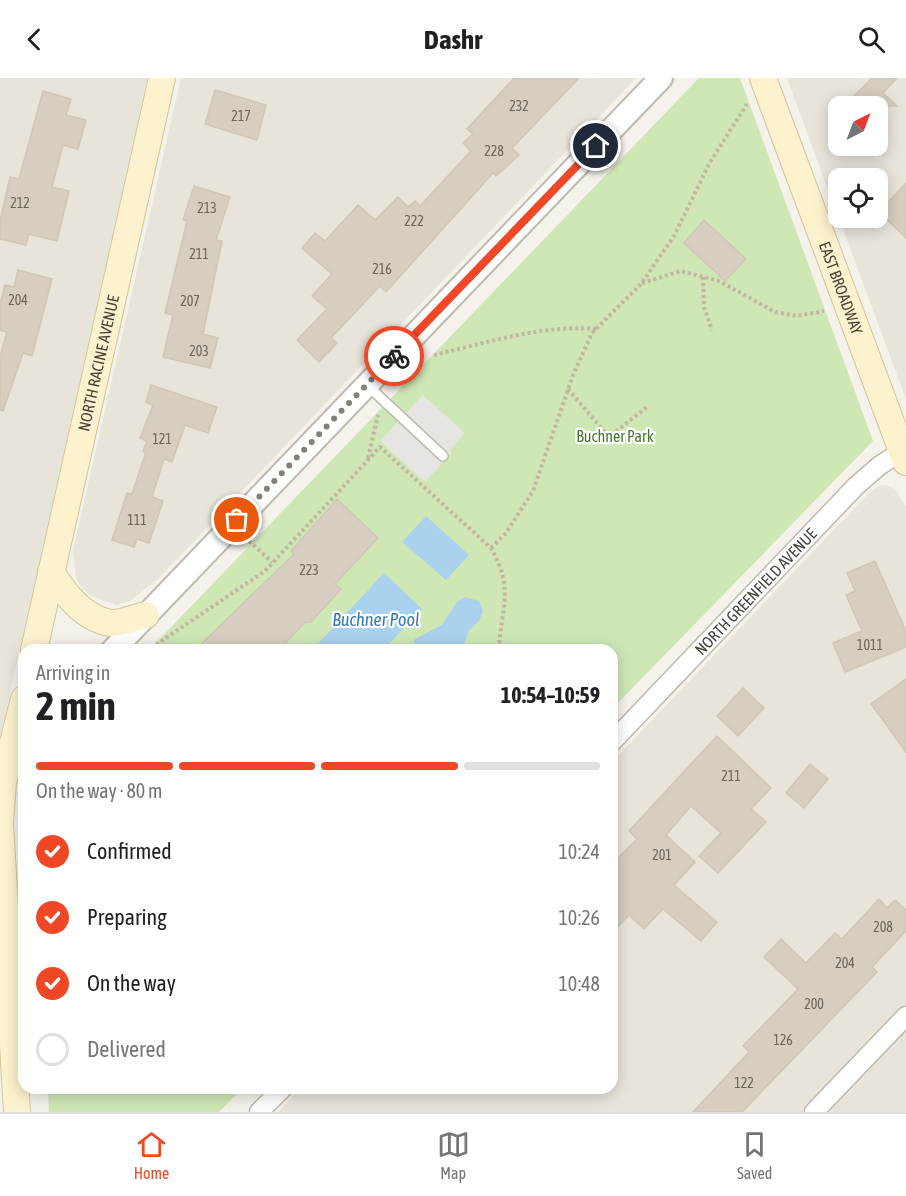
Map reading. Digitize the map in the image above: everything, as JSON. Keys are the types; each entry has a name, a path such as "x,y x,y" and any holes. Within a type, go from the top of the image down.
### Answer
{"main road":[{"name":"NORTH RACINE AVENUE","path":"35,644 162,78"},
{"name":"EAST BROADWAY","path":"763,78 905,454"},
{"path":"51,572 72,601 99,619 111,623 146,615"},
{"path":"17,1112 1,834 1,782 18,721"}],"street":[{"path":"119,644 661,78"},
{"name":"NORTH GREENFIELD AVENUE","path":"618,736 856,486 879,466 905,454"},
{"path":"1,782 18,761"},
{"path":"814,1112 906,1016"},
{"path":"259,1112 276,1094"}],"lane":[{"path":"366,385 443,456"}],"path":[{"path":"490,548 506,532 533,491 568,389 592,333 641,284 674,236 710,162 748,103"},
{"path":"641,284 681,271 719,281 775,312 797,316 825,310"},
{"path":"703,277 704,307 712,330"},
{"path":"434,355 503,339 578,327 597,329"},
{"path":"568,389 609,437 647,407"},
{"path":"368,459 378,414"},
{"path":"157,644 265,571 380,447 490,548 501,566 505,591 505,615 500,644"},
{"path":"249,541 272,562"}],"shaded area":[{"path":"0,78 148,78 21,644 18,644 18,658 0,738"},
{"path":"181,78 636,78 159,578 130,601 117,605 91,596 81,587 76,578 73,550"},
{"path":"787,78 906,78 906,399 843,228 888,228 888,168 828,168 828,190"},
{"path":"423,395 465,433 450,450 452,453 425,482 380,441"},
{"path":"886,485 895,489 906,507 906,1112 278,1112 295,1094 618,1094 618,756 878,486"}],"green space":[{"name":"Buchner Park","path":"699,78 740,78 873,441 618,703 618,644 155,644"},
{"path":"48,1094 237,1094 219,1112 49,1112"}],"water":[{"path":"426,516 469,555 446,580 402,542"},
{"name":"Buchner Pool","path":"384,573 422,609 389,644 318,644"},
{"path":"465,597 479,601 483,611 479,621 469,630 464,644 414,644 415,639 442,625 457,602"}],"building":[{"path":"514,78 579,78 512,148 519,155 496,176 493,173 386,292 380,286 331,338 337,343 319,362 297,340 327,309 312,296 332,274 302,248 315,233 325,241 358,205 375,220 398,197 408,207 415,201 420,206 471,151 463,143 473,134 467,129"},
{"path":"872,78 897,78 883,93 886,96 854,96"},
{"path":"215,90 266,105 257,140 205,124"},
{"path":"43,91 71,99 66,115 86,120 78,149 63,145 52,187 69,191 57,241 29,234 26,245 0,239 0,221 10,177 19,179"},
{"path":"888,98 897,106 888,106"},
{"path":"906,183 906,238 888,221 888,202"},
{"path":"194,186 230,197 216,240 222,241 203,334 218,338 210,368 163,357 173,315 165,313 187,221 183,220"},
{"path":"704,220 746,259 725,281 684,243"},
{"path":"18,270 52,279 32,356 23,353 3,411 0,410 0,357 7,332 0,330 0,304 5,285 14,287"},
{"path":"151,385 217,407 208,433 185,425 172,462 164,459 152,497 163,501 149,543 137,539 134,547 112,540 127,493 132,494 146,452 143,451 147,441 140,438 153,405 146,402"},
{"path":"337,499 378,538 335,584 341,589 311,622 305,622 285,644 201,644 294,554 291,551"},
{"path":"875,561 906,631 906,647 845,672 833,643 862,631 846,595 855,591 847,573"},
{"path":"906,679 906,752 871,704"},
{"path":"743,688 764,708 738,736 717,716"},
{"path":"717,736 771,788 751,809 766,822 718,873 699,856 721,833 691,806 666,835 695,862 674,885 717,922 701,941 663,909 644,929 629,915 618,927 618,858 637,839 629,831"},
{"path":"810,764 828,779 804,808 786,793"},
{"path":"879,899 887,908 895,900 906,910 906,931 872,967 877,972 742,1112 693,1112 749,1052 743,1046 798,989 764,957 781,939 806,963 835,933 842,939"}],"way so far":[{"path":"237,520 394,356"}],"route":[{"path":"394,356 596,146"}]}
